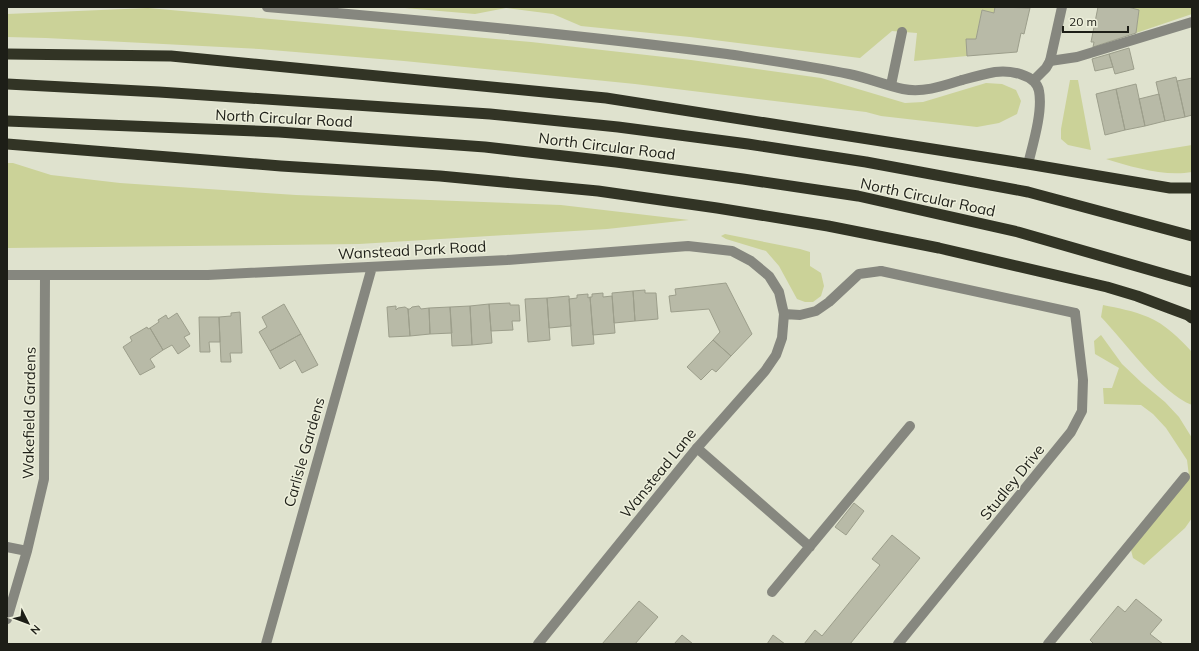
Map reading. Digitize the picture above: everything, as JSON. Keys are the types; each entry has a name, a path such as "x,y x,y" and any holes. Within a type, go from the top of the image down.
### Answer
{"highway":[{"path":"7,54 171,56 606,98 1028,164 1170,188 1192,188"},
{"name":"North Circular Road","path":"7,84 159,92 490,114 618,127 748,144 866,162 1028,192 1192,236"},
{"name":"North Circular Road","path":"7,121 287,132 485,147 624,163 743,179 858,196 1018,232 1192,282"},
{"path":"7,144 281,166 440,176 598,191 717,208 828,226 931,246 1046,272 1137,296 1188,315 1192,318"}],"street":[{"path":"267,7 480,26 728,54 849,74 892,85 905,90 941,88 962,80 995,72 1009,72 1022,75 1033,81 1039,90 1040,108 1028,164"},
{"path":"1033,81 1046,68 1050,61 1062,7"},
{"path":"1050,61 1077,57 1192,22"},
{"path":"892,85 902,32"},
{"name":"Wanstead Park Road","path":"7,275 208,275 507,260 688,246 732,251 752,261 769,276 780,292 784,314"},
{"name":"Carlisle Gardens","path":"266,644 372,267"},
{"name":"Studley Drive","path":"784,314 800,315 816,311 829,302 860,274 881,271 1075,314 1083,380 1082,411 1071,432 898,644"},
{"name":"Wakefield Gardens","path":"7,619 27,551 44,479 45,275"},
{"name":"Wanstead Lane","path":"538,644 697,448 765,371 776,355 782,338 784,314"},
{"path":"772,592 910,426"},
{"path":"697,448 810,547"},
{"path":"1048,644 1185,477"},
{"path":"7,546 27,551"}],"green space":[{"path":"393,7 995,7 994,13 982,10 976,39 966,39 967,56 914,61 917,33 892,31 860,58 690,37 581,26 553,14 506,8 475,14"},
{"path":"1128,7 1192,7 1192,14 1136,33 1139,10"},
{"path":"148,8 531,42 691,60 821,78 905,103 923,102 986,83 1002,84 1016,90 1021,101 1017,114 999,123 977,127 635,84 404,61 259,49 7,37 7,14"},
{"path":"1070,80 1078,80 1091,150 1068,145 1061,139 1061,129"},
{"path":"1192,145 1192,172 1160,172 1138,168 1106,159"},
{"path":"7,163 13,163 51,175 120,183 296,195 561,205 689,220 607,229 359,244 7,248"},
{"path":"725,234 810,252 810,266 821,273 824,286 821,296 813,302 805,302 797,299 779,266 766,251 726,239 721,236"},
{"path":"1103,305 1132,311 1154,320 1172,332 1192,352 1192,405 1180,399 1168,390 1144,366 1101,317"},
{"path":"1101,335 1122,364 1165,402 1179,417 1192,438 1192,518 1185,528 1144,565 1133,558 1131,550 1189,476 1187,460 1166,428 1153,414 1141,405 1104,404 1103,388 1112,388 1119,368 1095,354 1094,341"}],"building":[{"path":"995,7 1030,8 1024,34 1021,33 1017,52 967,56 966,39 976,39 982,10 994,13"},
{"path":"1098,7 1128,7 1139,10 1136,33 1093,47 1094,42 1091,42"},
{"path":"1129,48 1134,69 1115,74 1109,54"},
{"path":"1109,54 1113,67 1095,71 1092,59"},
{"path":"1176,77 1185,117 1165,121 1156,82"},
{"path":"1192,78 1192,115 1185,117 1177,81"},
{"path":"1136,84 1145,126 1125,130 1116,89"},
{"path":"1116,89 1125,130 1105,135 1096,94"},
{"path":"1159,94 1165,121 1145,126 1139,99"},
{"path":"726,283 752,334 731,356 713,340 720,332 709,309 671,312 669,296 676,295 675,289"},
{"path":"645,290 645,293 656,293 658,319 635,321 633,291"},
{"path":"633,291 635,321 614,323 612,293"},
{"path":"603,293 603,297 612,296 615,333 593,335 590,297 592,297 592,294"},
{"path":"588,294 588,298 590,297 594,344 572,346 569,299 577,298 577,295"},
{"path":"569,296 571,326 549,328 547,298"},
{"path":"547,298 550,340 528,342 525,299"},
{"path":"510,303 510,305 519,305 520,321 512,321 513,330 491,331 489,304"},
{"path":"284,304 301,334 270,351 259,332 267,327 262,317"},
{"path":"489,304 492,343 472,345 470,306"},
{"path":"396,306 396,310 398,308 405,307 408,309 410,336 389,337 387,307"},
{"path":"419,306 421,309 429,308 430,334 410,336 408,309"},
{"path":"470,306 472,345 452,346 450,307"},
{"path":"450,307 452,333 430,334 429,308"},
{"path":"240,312 242,353 230,353 231,362 221,362 219,317 231,316 231,313"},
{"path":"177,313 190,334 184,337 190,346 178,354 172,345 163,350 150,328 166,315 168,319"},
{"path":"199,317 219,317 220,342 209,342 210,352 200,352"},
{"path":"147,327 148,329 150,328 163,350 150,359 155,367 140,375 123,347 132,341 130,337"},
{"path":"301,334 318,365 302,373 295,360 280,369 270,351"},
{"path":"713,340 731,356 716,372 712,369 701,380 687,367"},
{"path":"854,503 864,511 846,535 835,527"},
{"path":"892,535 920,558 850,644 804,644 815,630 822,636 880,565 872,559"},
{"path":"1136,599 1162,620 1150,634 1163,644 1094,644 1090,640 1118,606 1125,612"},
{"path":"639,601 658,617 635,644 602,644"},
{"path":"682,635 693,644 674,644"},
{"path":"773,635 785,644 767,644"}]}
